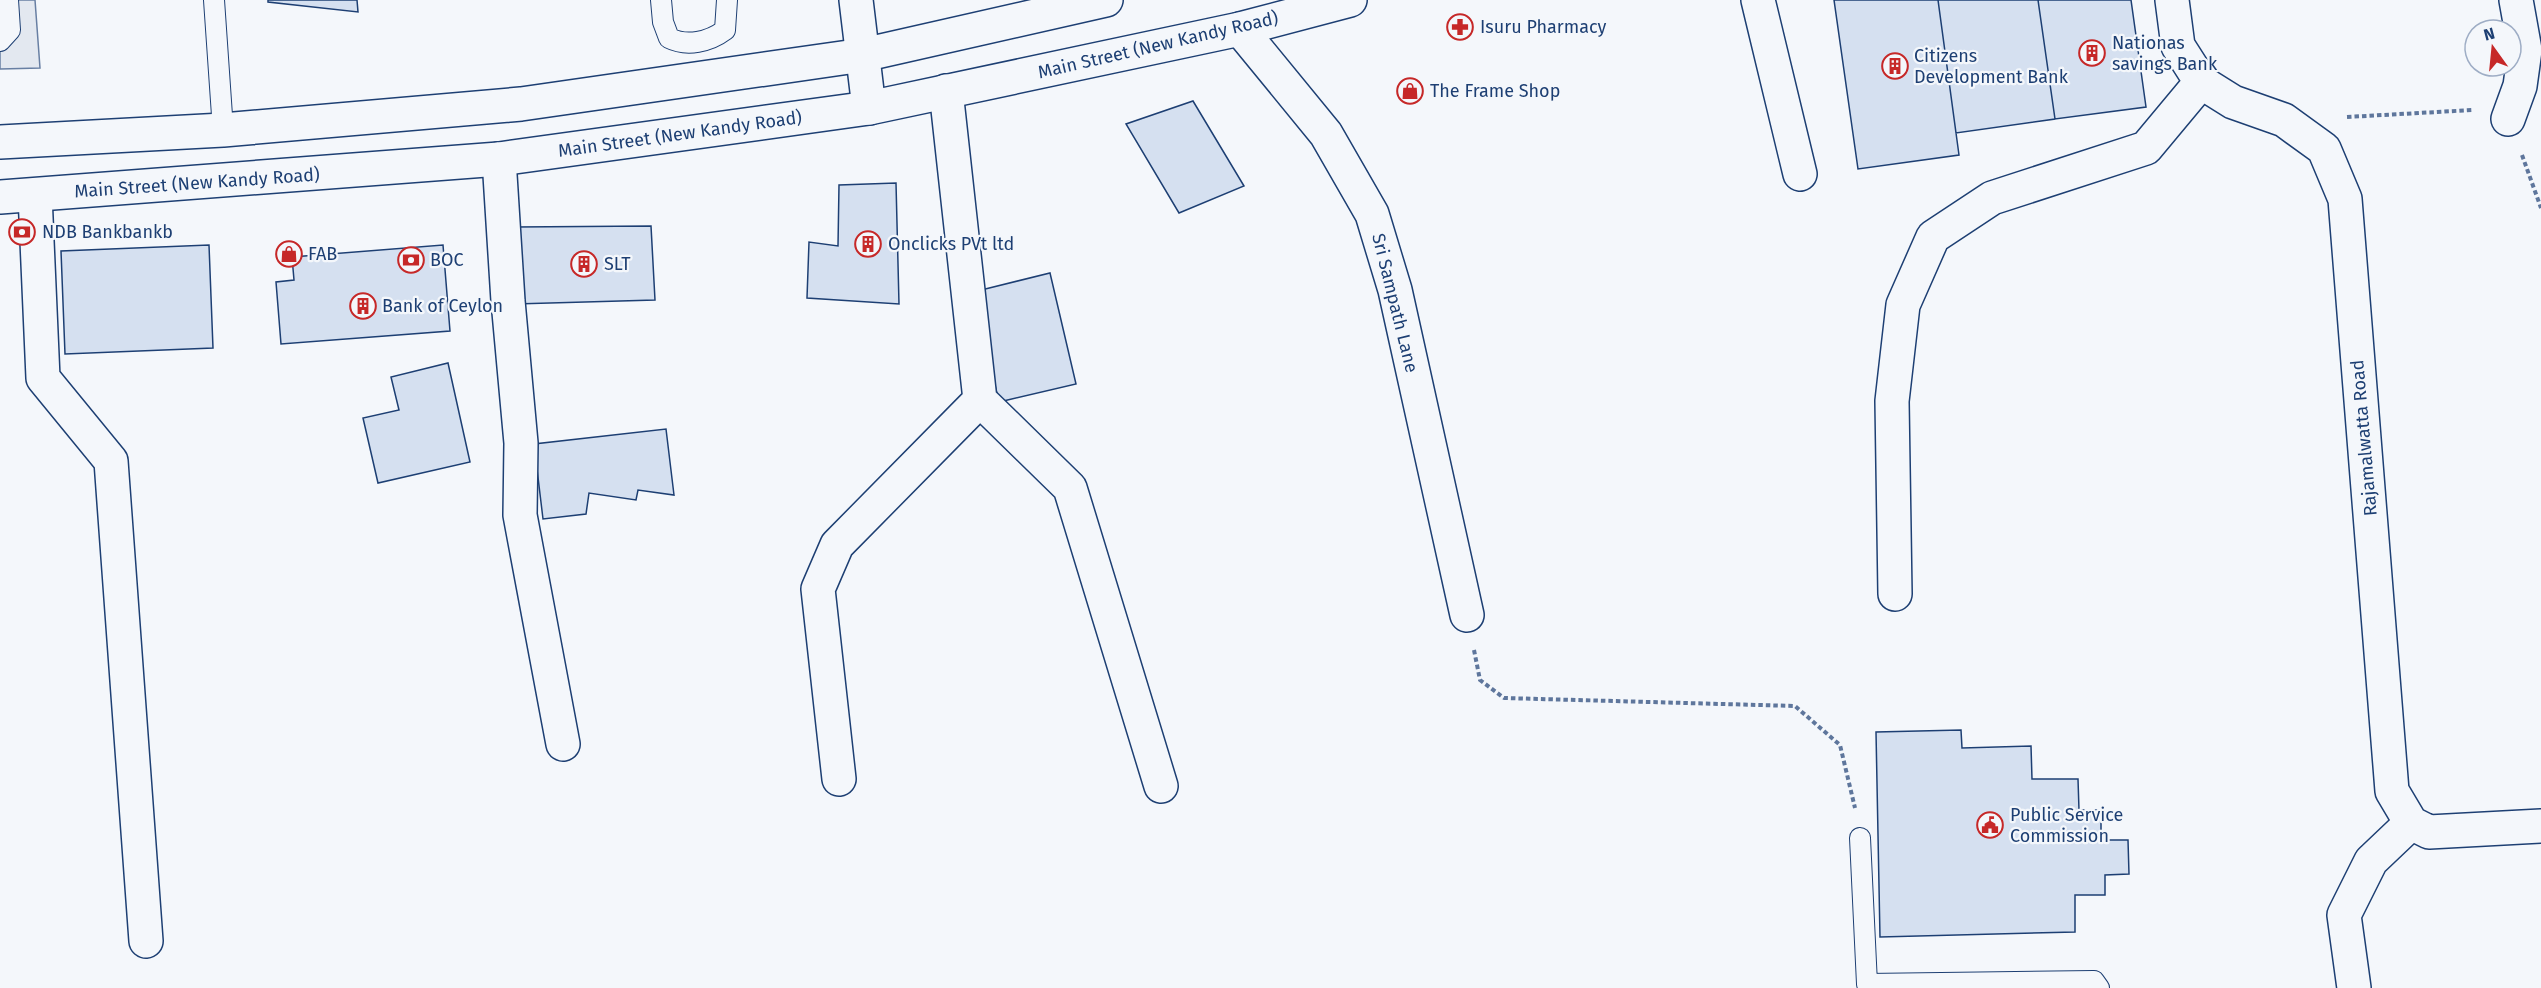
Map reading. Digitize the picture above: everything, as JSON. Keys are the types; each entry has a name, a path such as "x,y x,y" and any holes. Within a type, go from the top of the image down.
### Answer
{"street":[{"path":"856,0 869,108"},
{"path":"0,142 223,130 521,104 862,55 1106,0"},
{"name":"Main Street (New Kandy Road)","path":"0,197 499,159 869,108 1240,29 1350,0"},
{"path":"1758,0 1800,174"},
{"name":"Rajamalwatta Road","path":"2172,0 2178,46 2201,82 2233,102 2284,120 2324,149 2345,199 2392,791 2411,823"},
{"path":"2508,119 2520,87 2525,50 2516,0"},
{"name":"Sri Sampath Lane","path":"1240,29 1326,134 1372,214 1395,290 1467,615"},
{"path":"1895,594 1892,401 1894,380 1903,305 1933,237 1992,198 2145,148 2201,82"},
{"path":"946,91 980,400 1070,488 1161,786"},
{"path":"499,159 520,443 520,515 563,744"},
{"path":"35,195 43,378 111,461 146,941"},
{"path":"839,779 818,589 837,545 980,400"},
{"path":"2354,988 2344,915 2371,861 2411,823 2429,832 2541,826"}],"lane":[{"path":"0,41 10,30 8,0"},
{"path":"214,0 223,130"},
{"path":"661,0 663,22 669,38 680,44 714,38 724,30 727,0"},
{"path":"1860,838 1867,984 2094,981 2099,988"}],"path":[{"path":"2284,120 2478,109 2508,119 2541,208"},
{"path":"1467,615 1480,680 1504,698 1795,706 1840,746 1852,792 1860,838"}],"shaded area":[{"path":"0,0 35,0 40,68 0,69"}],"building":[{"path":"268,0 357,0 358,12 268,2"},
{"name":"Citizens Development Bank","path":"1834,0 1938,0 1959,155 1858,169"},
{"path":"1938,0 2038,0 2055,119 1956,133"},
{"name":"Nationas savings Bank","path":"2038,0 2131,0 2146,107 2055,119"},
{"path":"1193,101 1244,186 1179,213 1126,124"},
{"name":"Onclicks PVt ltd","path":"896,183 899,304 807,298 809,242 838,246 839,185"},
{"name":"SLT","path":"651,226 655,300 515,304 515,227"},
{"path":"209,245 213,348 65,354 61,251"},
{"name":"Bank of Ceylon","path":"443,245 450,331 281,344 276,282 294,280 292,257"},
{"path":"1050,273 1076,384 999,402 973,292"},
{"path":"448,363 470,462 378,483 363,418 399,410 391,377"},
{"path":"666,429 674,495 638,490 636,500 589,493 586,514 543,519 534,444"},
{"name":"Public Service Commission","path":"1961,730 1962,748 2031,746 2032,779 2078,779 2079,810 2101,810 2101,840 2128,840 2129,874 2105,875 2105,895 2075,895 2075,932 1880,937 1876,732"}],"place":[{"name":"Isuru Pharmacy","path":"1460,27"},
{"name":"Nationas savings Bank","path":"2092,53"},
{"name":"Citizens Development Bank","path":"1895,66"},
{"name":"The Frame Shop","path":"1410,91"},
{"name":"NDB Bankbankb","path":"22,232"},
{"name":"Onclicks PVt ltd","path":"868,244"},
{"name":"FAB","path":"289,254"},
{"name":"BOC","path":"411,260"},
{"name":"SLT","path":"584,264"},
{"name":"Bank of Ceylon","path":"363,306"},
{"name":"Public Service Commission","path":"1990,825"}]}
